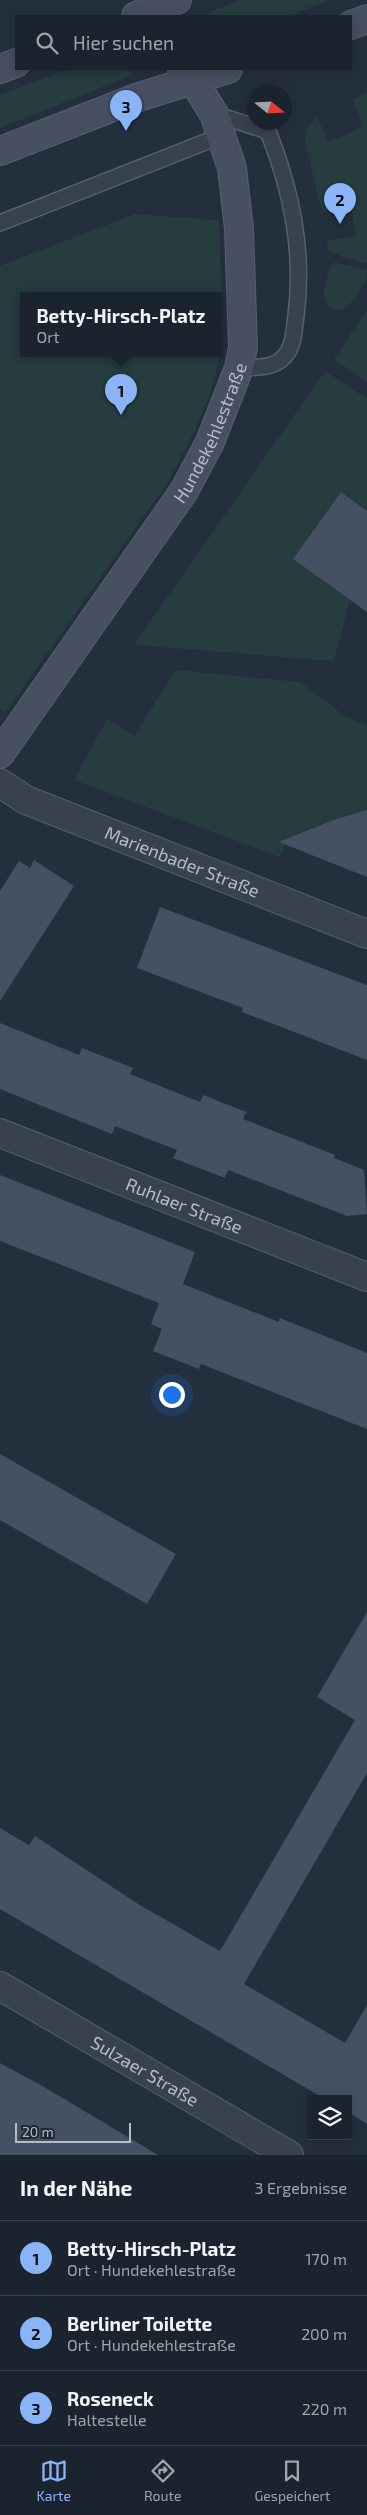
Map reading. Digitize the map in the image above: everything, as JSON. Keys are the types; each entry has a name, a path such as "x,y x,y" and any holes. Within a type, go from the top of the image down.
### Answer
{"main road":[{"path":"139,15 177,0"},
{"path":"352,25 367,19"},
{"path":"0,70 15,63"},
{"path":"0,151 123,102 187,74 220,70"},
{"name":"Hundekehlestraße","path":"0,754 184,491 210,442 239,368 243,347 238,210 232,168 219,125 187,74"}],"street":[{"name":"Marienbader Straße","path":"0,784 26,800 367,934"},
{"name":"Ruhlaer Straße","path":"0,1133 367,1277"},
{"name":"Sulzaer Straße","path":"0,1986 289,2155"}],"lane":[{"path":"0,223 219,125 268,131 285,175 293,207 300,267 298,299 289,351 277,363 267,367 239,368"}],"green space":[{"path":"241,0 330,0 291,15 202,15"},
{"path":"128,70 132,75 0,128 0,95 63,71"},
{"path":"367,93 367,262 364,263 328,250 327,241 357,236 351,207 322,212 305,141 307,129 317,116 328,142 363,127 353,99"},
{"path":"135,214 219,220 222,292 20,292 20,357 220,357 210,394 194,432 170,479 5,713 0,710 0,266"},
{"path":"333,262 367,270 365,281 359,293 340,310 332,307 324,298 325,284"},
{"path":"222,296 223,322 222,348"},
{"path":"367,310 367,382 334,359"},
{"path":"325,371 367,399 367,511 341,493 293,559 350,600 334,661 134,645"},
{"path":"176,670 300,682 346,717 367,725 367,812 335,819 304,831 286,843 280,857 74,780 107,719 134,736"}],"building":[{"path":"341,492 367,511 367,612 293,559"},
{"path":"367,810 367,877 279,842 330,821"},
{"path":"34,860 74,886 0,1001 0,891 19,861 30,868"},
{"path":"160,907 367,985 367,1060 242,1012 243,1008 137,968"},
{"path":"0,1023 79,1055 82,1048 133,1068 130,1074 200,1102 203,1095 246,1112 243,1119 335,1155 334,1158 364,1170 367,1214 347,1216 228,1170 225,1178 173,1158 177,1150 115,1126 112,1134 0,1089"},
{"path":"0,1175 195,1252 183,1284 279,1322 280,1318 367,1353 367,1429 201,1364 199,1369 153,1351 162,1329 151,1324 159,1303 0,1241"},
{"path":"0,1454 176,1554 147,1604 0,1520"},
{"path":"367,1612 367,1773 244,1984 345,2043 367,2005 367,2124 352,2115 352,2095 318,2095 0,1909 0,1828 29,1845 35,1836 138,1904 220,1951 355,1720 317,1697"},
{"path":"0,2063 44,2087 158,2155 0,2155"}],"place":[{"name":"Roseneck","path":"126,131"},
{"name":"Berliner Toilette","path":"340,224"},
{"name":"Betty-Hirsch-Platz","path":"121,415"}]}
